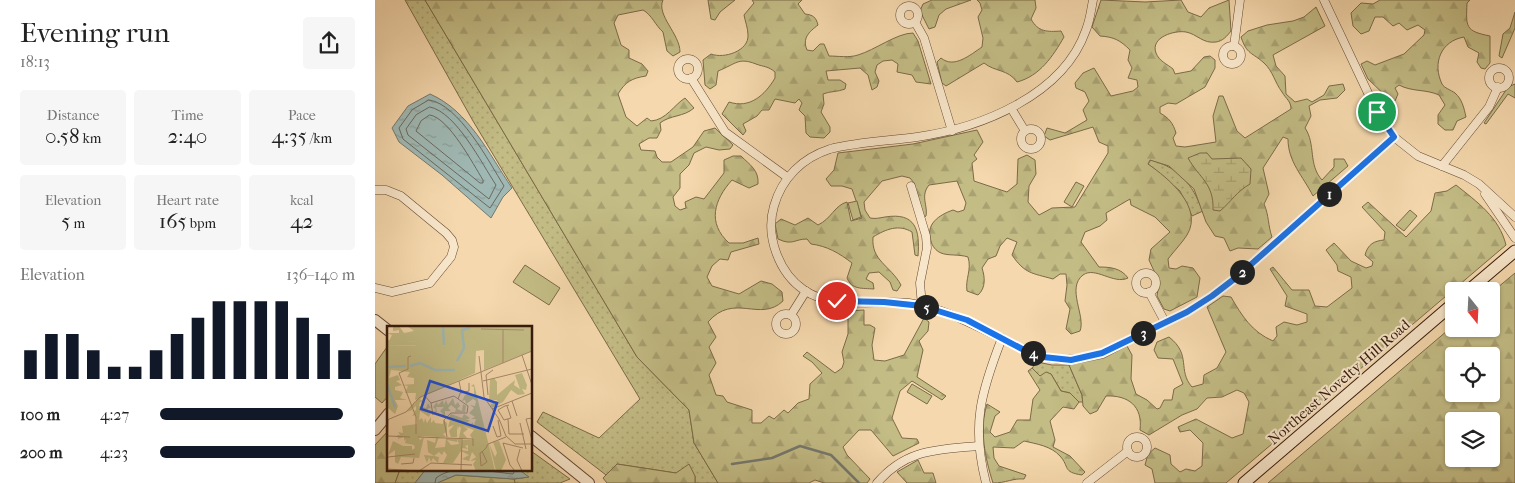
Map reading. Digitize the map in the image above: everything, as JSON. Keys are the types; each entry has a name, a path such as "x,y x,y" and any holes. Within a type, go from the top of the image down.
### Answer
{"main road":[{"path":"1479,282 1515,251"},
{"name":"Northeast Novelty Hill Road","path":"1244,483 1445,311"}],"street":[{"path":"1093,0 1087,29 1071,56 1044,86 1011,108 972,125 952,131 830,149 805,161 787,177 772,212 773,239 781,264 798,285 806,291 837,301 884,302 922,306 967,320 1043,357 1071,360 1102,353 1200,304 1238,276 1394,137"},
{"path":"1234,46 1240,0"},
{"path":"1324,0 1377,112 1394,137 1418,156 1479,184 1515,217"},
{"path":"915,22 924,38 952,131"},
{"path":"691,78 725,132 787,177"},
{"path":"1442,166 1489,107 1498,88"},
{"path":"1011,108 1025,131"},
{"path":"1479,184 1515,238"},
{"path":"911,186 926,236 927,248 919,283 922,306"},
{"path":"375,190 386,190 401,196 446,233 452,240 454,247 451,258 430,283 392,292 384,292 375,288"},
{"path":"791,315 806,291"},
{"path":"1149,292 1165,322"},
{"path":"375,320 387,329"},
{"path":"985,483 978,446 979,415 985,380 1002,338"},
{"path":"375,430 387,415"},
{"path":"533,438 589,483"},
{"path":"877,483 895,465 915,455 978,446"},
{"path":"1087,483 1128,451"}],"green space":[{"path":"405,0 425,0 637,357 689,410 694,443 718,483 695,483 695,476 617,464 606,475 537,422 543,412 599,438 640,399 473,121"},
{"path":"425,0 663,0 662,6 665,18 679,45 680,52 673,56 667,51 663,32 643,10 618,15 614,23 621,45 629,50 629,58 642,64 648,71 646,76 633,79 623,86 618,94 626,117 637,126 647,118 651,121 656,120 685,98 694,108 686,113 664,120 660,123 661,130 657,138 649,138 639,144 641,150 655,151 657,157 662,162 671,162 693,147 704,131 715,128 733,145 730,149 719,150 706,147 694,153 689,165 680,174 680,188 673,197 675,206 680,210 686,208 685,202 696,197 704,199 724,173 724,160 733,156 741,156 751,165 757,175 758,184 749,188 732,180 721,195 715,212 718,228 729,243 743,243 758,238 759,244 731,252 728,260 720,259 712,266 707,277 712,286 739,294 761,281 772,284 782,292 783,301 774,307 765,309 727,309 718,313 708,322 716,337 709,347 716,363 709,375 716,395 723,396 727,402 752,410 752,423 761,423 769,416 774,419 784,410 788,413 798,403 809,399 810,384 822,373 812,362 803,356 807,352 835,373 842,368 844,362 842,352 848,334 848,311 864,310 864,325 870,325 875,328 872,345 874,360 885,361 904,355 924,318 929,322 928,331 919,341 923,350 917,377 946,396 942,400 912,381 900,391 892,418 902,438 917,439 919,443 893,456 871,430 859,430 843,447 847,455 870,479 867,483 824,483 815,480 809,483 718,483 694,443 689,410 637,357"},
{"path":"708,0 735,0 720,12 715,20 711,19"},
{"path":"752,0 802,0 798,4 805,14 815,18 818,25 809,33 806,39 807,50 813,51 820,44 824,44 829,56 847,57 858,55 900,36 913,33 918,41 931,84 916,82 912,75 897,72 898,64 892,60 883,61 877,65 875,72 879,81 877,87 872,90 868,75 860,68 826,71 828,80 840,80 846,84 845,89 823,94 824,104 821,112 830,127 830,132 824,138 810,137 806,133 805,116 799,110 802,103 799,99 795,103 775,99 769,110 762,110 757,116 743,124 746,131 743,135 722,114 729,102 744,104 762,95 775,78 775,72 750,62 737,62 718,71 716,85 710,89 705,85 703,60 711,54 722,55 735,52 744,45 747,41 748,30 744,15 754,3"},
{"path":"932,0 971,0 946,9 939,15 935,27 929,29 920,11 923,4"},
{"path":"977,0 1035,0 1036,8 1031,19 1034,23 1043,30 1061,31 1064,37 1045,64 1033,75 1025,79 1017,82 1010,75 984,63 946,86 942,83 937,62 941,58 951,62 962,60 982,47 983,38 978,17 982,10"},
{"path":"1101,0 1145,2 1181,0 1188,12 1201,17 1209,8 1229,0 1231,31 1223,39 1211,42 1190,33 1176,32 1160,39 1155,47 1159,58 1173,69 1175,74 1191,71 1204,57 1210,56 1215,60 1215,68 1205,87 1176,104 1168,103 1160,107 1160,113 1170,121 1175,129 1176,133 1173,138 1176,146 1185,147 1216,142 1213,116 1219,96 1223,96 1237,131 1245,138 1291,109 1289,102 1270,70 1248,50 1241,37 1248,31 1304,17 1316,7 1325,26 1273,55 1276,66 1285,76 1286,94 1295,102 1307,99 1312,102 1324,95 1329,86 1343,84 1345,90 1337,98 1320,100 1309,106 1311,116 1305,128 1310,141 1315,168 1322,180 1334,167 1334,159 1344,159 1348,166 1313,196 1293,162 1288,139 1283,137 1263,168 1269,194 1264,204 1272,237 1258,249 1238,248 1230,251 1224,238 1215,236 1206,222 1194,189 1169,166 1150,160 1148,164 1174,185 1181,194 1191,214 1191,224 1187,235 1168,259 1169,268 1176,269 1182,266 1193,268 1200,278 1197,297 1170,311 1164,309 1157,296 1159,282 1149,260 1151,249 1170,232 1155,217 1131,205 1130,199 1106,213 1107,220 1100,226 1085,232 1081,242 1099,267 1119,270 1128,278 1123,280 1093,273 1083,275 1076,287 1081,318 1080,331 1071,334 1066,329 1070,309 1065,301 1066,274 1060,274 1053,279 1034,274 1025,269 1012,255 1017,242 1007,238 1000,246 996,256 988,259 982,268 984,282 978,295 967,291 968,257 939,252 932,243 930,235 932,225 938,218 953,210 958,212 964,210 966,203 957,181 929,185 925,193 926,216 923,218 914,183 910,178 902,176 882,181 864,202 865,210 870,218 904,217 910,220 917,231 918,256 915,255 912,232 902,228 893,228 873,237 875,252 901,285 897,291 893,290 890,282 879,272 869,273 866,279 873,283 874,289 852,285 847,278 852,263 833,250 811,244 807,239 790,242 778,239 775,224 781,219 795,225 808,218 818,225 839,206 847,202 851,221 862,218 852,189 842,186 831,186 826,179 834,170 838,153 913,144 977,130 983,142 974,155 977,159 972,163 974,181 1007,192 1017,184 1018,159 1027,155 1035,160 1036,174 1029,186 1028,202 1039,215 1052,208 1075,207 1108,153 1108,146 1099,142 1093,127 1050,140 1044,136 1047,128 1065,133 1087,120 1083,110 1089,101 1085,92 1076,88 1075,83 1083,73 1094,68 1111,96 1133,91 1138,87 1137,80 1128,78 1132,68 1128,60 1130,50 1117,40 1100,36 1092,27"},
{"path":"1380,0 1470,0 1467,3 1467,23 1471,30 1490,36 1490,63 1485,69 1481,68 1477,62 1479,53 1468,47 1464,37 1456,39 1444,48 1439,61 1439,76 1442,84 1459,98 1466,117 1457,121 1453,130 1445,130 1438,124 1438,115 1445,105 1439,95 1399,85 1395,88 1398,94 1395,101 1390,100 1368,79 1361,64 1367,61 1375,65 1404,54 1424,35 1425,30 1418,25 1407,30 1399,23 1393,26 1383,17 1375,17 1369,31 1361,34 1353,26 1351,13 1361,3 1373,4"},
{"path":"1515,12 1515,28 1502,58 1499,56 1503,34 1510,28"},
{"path":"1515,84 1515,98 1508,94 1486,124 1484,123 1508,87"},
{"path":"1200,153 1207,153 1212,159 1241,158 1251,169 1250,184 1241,190 1220,211 1213,210 1211,193 1205,181 1188,158"},
{"path":"1151,160 1170,168 1184,178 1194,192 1203,211 1192,216 1180,191 1148,164"},
{"path":"1076,182 1084,186 1072,207 1064,202"},
{"path":"1456,185 1479,204 1493,218 1503,235 1506,245 1462,282 1445,282 1445,297 1226,483 1155,483 1152,469 1145,465 1148,454 1155,448 1170,455 1171,464 1180,472 1186,469 1195,471 1202,466 1203,443 1190,430 1180,432 1178,427 1196,419 1232,438 1243,434 1249,402 1244,393 1237,390 1222,397 1207,398 1197,409 1182,415 1149,435 1140,430 1139,414 1136,408 1127,400 1106,396 1097,411 1090,414 1083,406 1082,395 1069,365 1104,358 1127,346 1132,355 1131,379 1136,394 1147,400 1157,409 1160,408 1164,400 1172,400 1174,389 1183,384 1173,359 1158,358 1154,350 1157,342 1169,337 1180,350 1185,375 1192,387 1203,384 1204,375 1217,368 1226,352 1207,307 1223,296 1231,297 1253,328 1273,341 1277,336 1276,327 1284,322 1297,325 1307,322 1307,314 1285,306 1287,296 1270,269 1273,267 1292,290 1309,290 1315,306 1327,307 1352,288 1351,277 1338,271 1337,265 1326,250 1334,243 1351,261 1366,268 1372,266 1373,262 1365,255 1368,248 1374,242 1384,240 1385,232 1362,207 1368,202 1406,237 1431,211 1435,193 1447,191"},
{"path":"857,201 861,217 853,220 848,203"},
{"path":"1410,210 1417,216 1404,231 1396,225"},
{"path":"525,265 560,288 549,305 513,282"},
{"path":"1515,273 1515,483 1268,483 1445,333 1445,338 1500,338 1500,286"},
{"path":"387,347 387,397 382,403 375,397 375,364"},
{"path":"1037,362 1052,365 1069,365 1082,395 1083,402 1079,402 1070,393 1061,391 1051,374 1040,376 1032,368"},
{"path":"1032,368 1040,376 1046,372 1051,374 1061,391 1070,393 1079,402 1074,409 1063,407 1050,421 1055,440 1053,447 1070,456 1085,472 1082,475 1069,471 1060,456 1052,450 1024,441 1014,448 993,447 994,458 999,466 1026,475 1024,479 993,483 983,433 987,404 1000,412 995,416 990,432 995,437 1010,432 1017,420 1030,420 1033,399 1040,390 1028,371"},
{"path":"912,384 932,396 927,404 907,392"},
{"path":"387,432 387,470 400,470 395,483 375,483 375,445"},
{"path":"533,452 570,479 560,483 515,483 514,479 528,477 519,470 533,470"},
{"path":"918,460 924,473 933,473 936,483 907,483 897,472"},
{"path":"617,464 676,473 689,464 695,476 695,483 607,483 603,478"},
{"path":"400,470 425,470 415,483 395,483"},
{"path":"456,475 514,479 515,483 437,483"}],"water":[{"path":"430,94 456,111 467,122 512,188 503,197 491,218 442,175 399,142 392,128 408,106"},
{"path":"425,470 519,470 529,477 514,479 456,475 437,483 415,483"}],"waterway":[{"path":"732,464 772,458 800,446 831,455 859,483"}],"route":[{"path":"837,301 851,303 907,303 922,306 967,320 1026,351 1043,357 1071,360 1102,353 1187,312 1238,276 1394,137 1377,112"}]}
